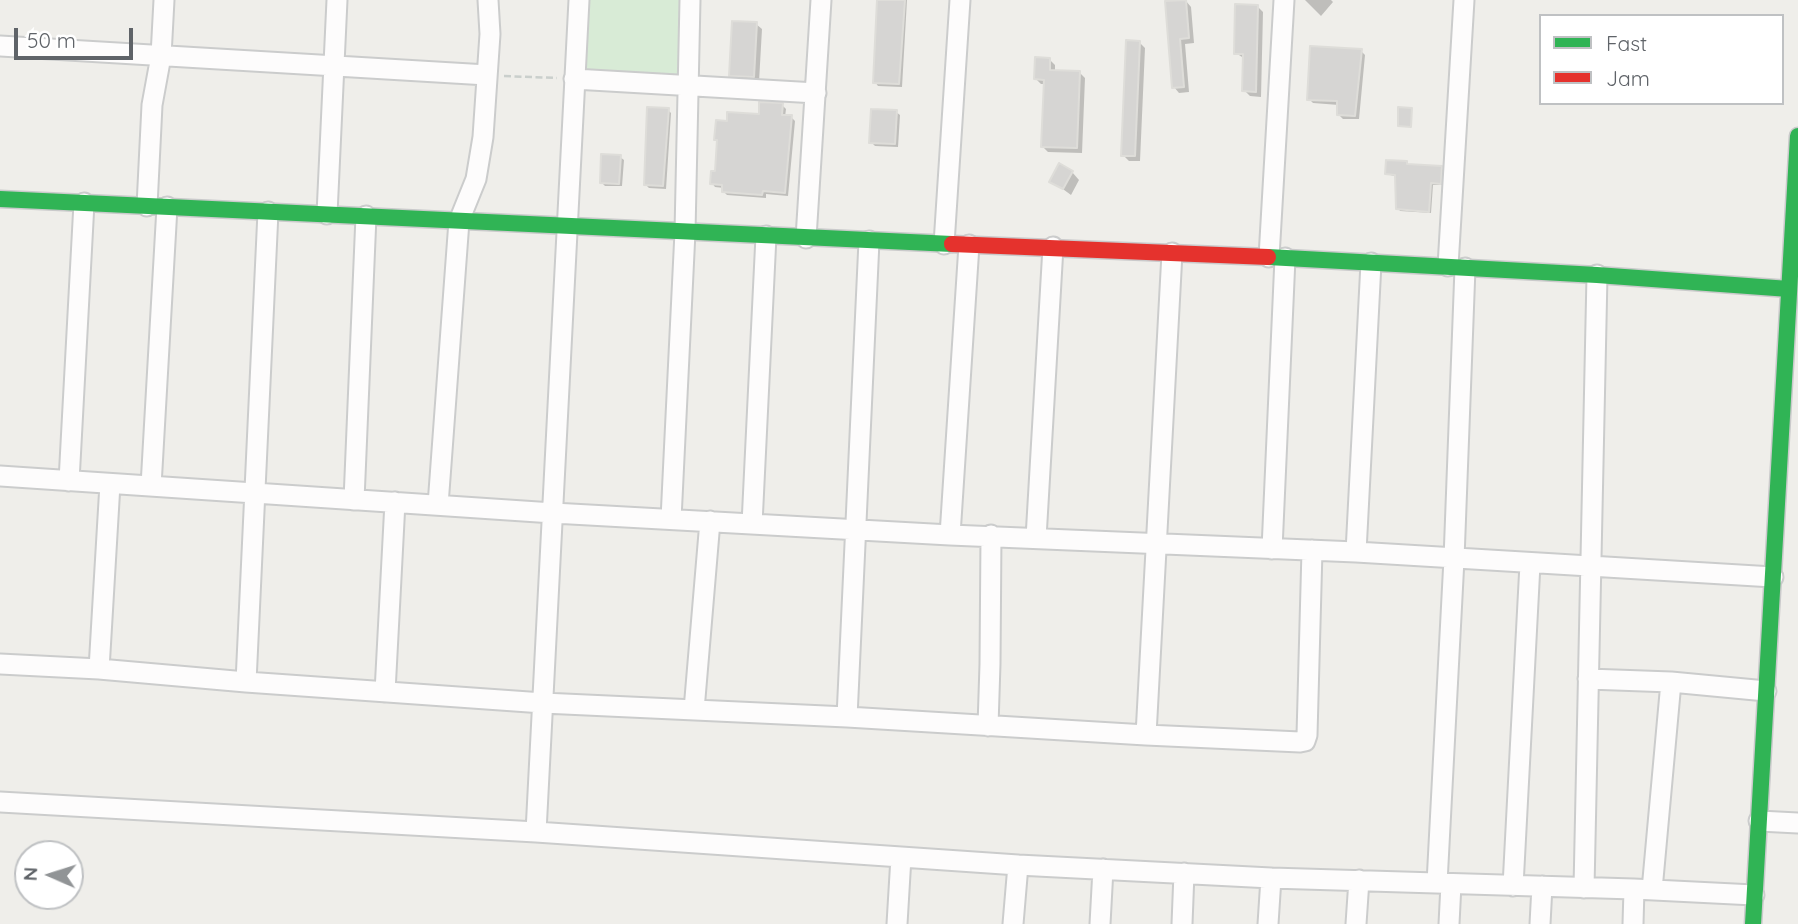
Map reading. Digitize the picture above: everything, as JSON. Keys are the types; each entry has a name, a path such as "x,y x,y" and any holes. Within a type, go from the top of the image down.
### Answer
{"street":[{"path":"147,206 152,105 161,56 164,0"},
{"path":"327,214 337,0"},
{"path":"438,505 459,221 476,178 480,157 490,34 488,0"},
{"path":"537,832 579,0"},
{"path":"671,519 685,232 690,0"},
{"path":"806,239 821,0"},
{"path":"944,244 960,0"},
{"path":"1272,549 1284,0"},
{"path":"1448,924 1444,884 1454,559 1456,267 1464,0"},
{"path":"0,46 487,75"},
{"path":"574,79 816,93"},
{"path":"1753,924 1798,136"},
{"path":"0,198 806,239 1053,247 1456,267 1789,289"},
{"path":"69,481 84,203"},
{"path":"151,486 167,206"},
{"path":"246,682 268,212"},
{"path":"354,500 366,216"},
{"path":"752,524 766,236"},
{"path":"847,717 869,241"},
{"path":"950,535 970,246"},
{"path":"1036,538 1053,247"},
{"path":"1146,735 1172,253"},
{"path":"1356,552 1371,263"},
{"path":"1584,888 1597,275"},
{"path":"0,476 553,513 950,535 1356,552 1530,565 1773,578"},
{"path":"99,669 110,484"},
{"path":"385,692 395,502"},
{"path":"694,710 710,521"},
{"path":"988,726 991,535"},
{"path":"0,664 99,669 543,703 1305,741 1312,550"},
{"path":"1513,886 1530,565"},
{"path":"1588,679 1671,682 1766,691"},
{"path":"1633,924 1643,889 1671,682"},
{"path":"0,802 537,832 1018,865 1270,878 1754,895"},
{"path":"1759,821 1798,823"},
{"path":"897,924 901,857"},
{"path":"1013,924 1018,865"},
{"path":"1100,924 1103,869"},
{"path":"1182,924 1184,873"},
{"path":"1268,924 1270,878"},
{"path":"1356,924 1359,880"},
{"path":"1540,924 1542,886"}],"path":[{"path":"487,75 574,79"}],"green space":[{"path":"584,0 683,0 680,77 581,72"}],"building":[{"path":"877,0 905,0 899,84 873,83"},
{"path":"1186,0 1189,38 1180,39 1184,87 1172,88 1165,1"},
{"path":"1235,4 1258,5 1256,92 1242,91 1243,54 1234,54"},
{"path":"732,21 757,22 754,77 729,76"},
{"path":"1126,40 1140,41 1135,156 1121,156"},
{"path":"1310,46 1362,49 1355,116 1337,115 1337,101 1307,100"},
{"path":"1035,57 1050,58 1050,70 1080,71 1077,148 1041,147 1044,80 1034,79"},
{"path":"759,102 783,103 782,115 792,115 785,193 763,191 762,195 722,192 722,185 710,184 711,171 715,171 716,120 727,121 727,112 759,114"},
{"path":"647,107 669,108 663,186 644,185"},
{"path":"1398,107 1412,108 1411,127 1398,126"},
{"path":"871,109 897,110 895,144 869,143"},
{"path":"601,154 621,155 619,184 600,183"},
{"path":"1386,160 1442,166 1441,184 1431,183 1429,212 1396,209 1395,175 1385,174"},
{"path":"1059,163 1073,171 1063,189 1049,182"}],"traffic: fast":[{"path":"1753,924 1798,136"},
{"path":"0,199 952,244"},
{"path":"1268,257 1597,275 1789,289"}],"traffic: jam":[{"path":"952,244 1268,257"}]}
